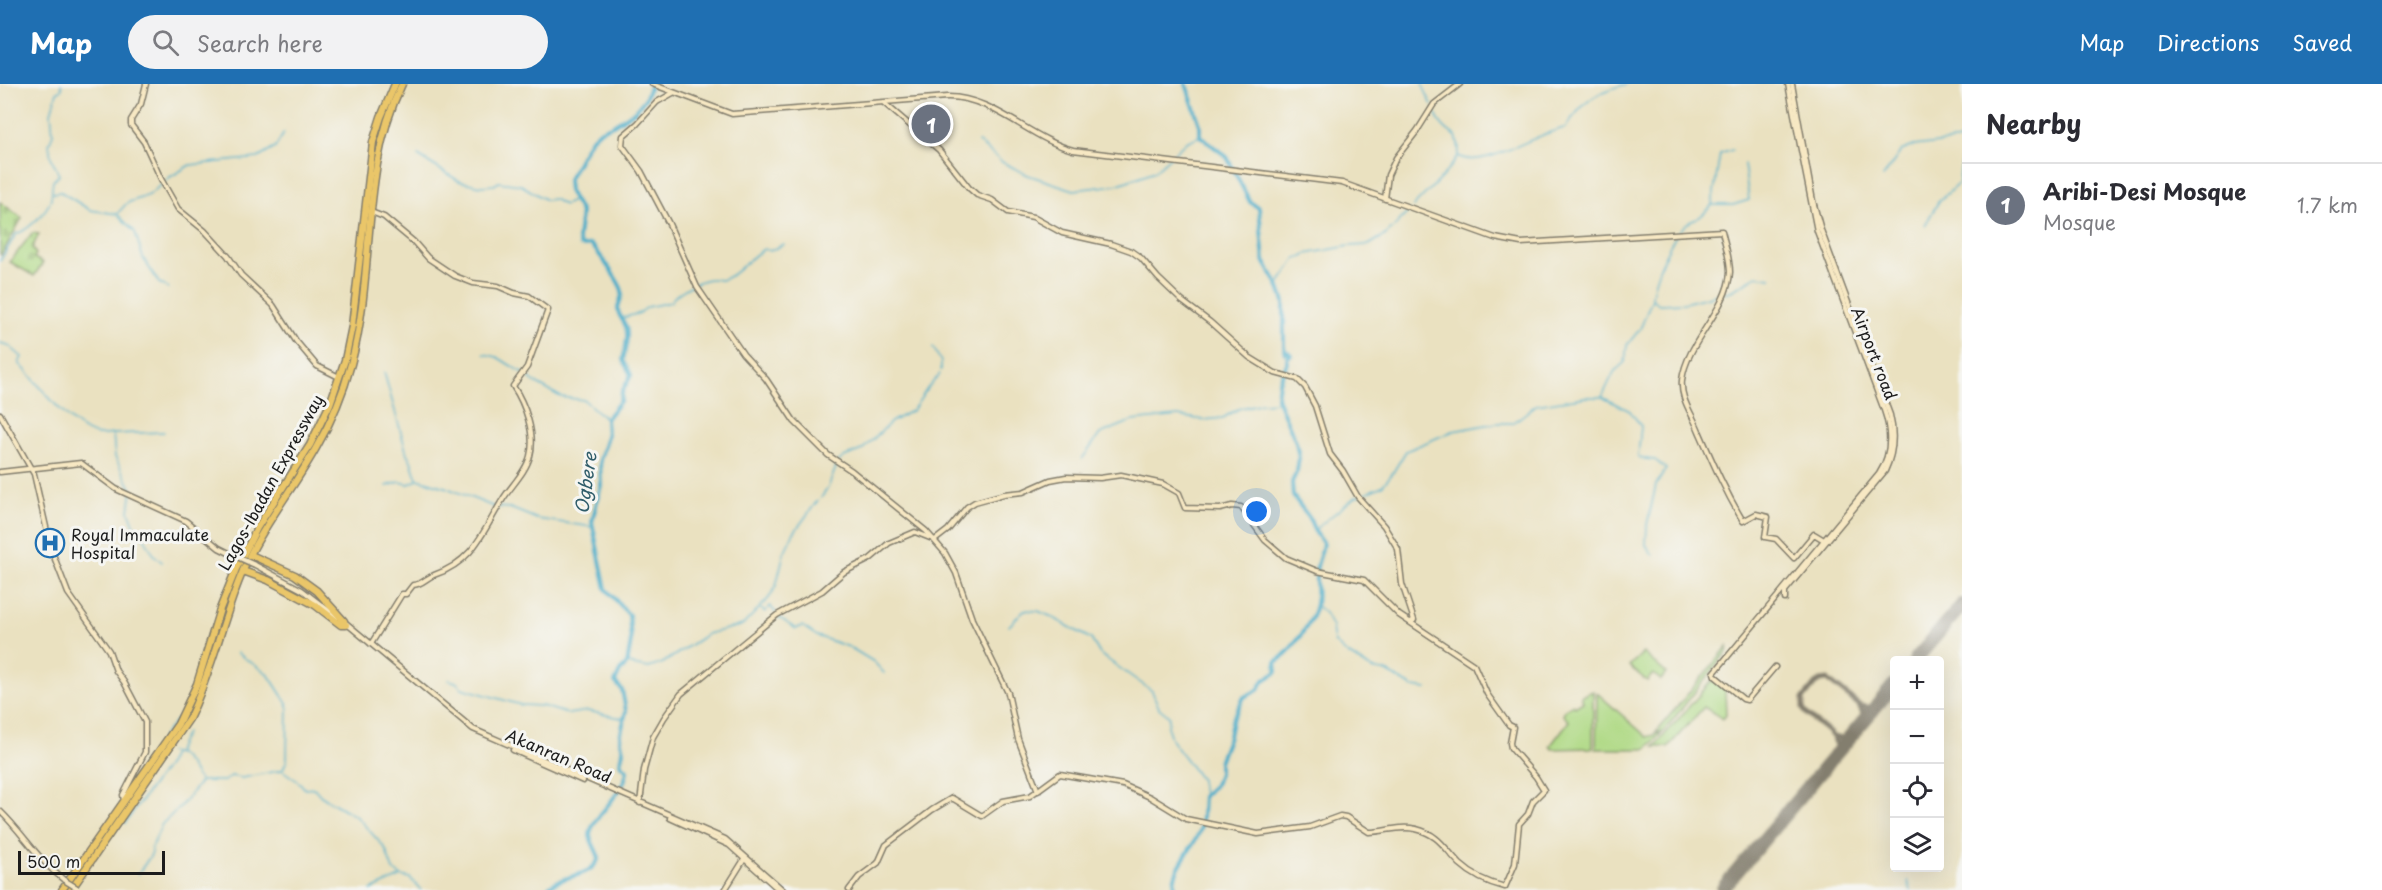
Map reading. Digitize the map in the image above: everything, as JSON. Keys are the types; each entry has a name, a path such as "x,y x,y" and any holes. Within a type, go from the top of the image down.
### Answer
{"highway":[{"name":"Lagos-Ibadan Expressway","path":"62,890 170,737 183,714 196,684 216,621 236,569 257,528 315,436 340,378 353,322 371,150 394,84"},
{"name":"Lagos-Ibadan Expressway","path":"76,889 189,719 201,692 226,611 243,571 270,519 316,449 340,397 351,362 360,320 380,144 386,122 402,84"},
{"path":"243,571 268,580 315,605 341,625 343,621 317,591 295,575 251,555"}],"street":[{"path":"146,84 141,104 131,120 131,125 144,142 178,209 207,233 241,275 273,305 296,341 317,366 340,378"},
{"path":"1385,199 1388,175 1394,160 1414,136 1433,106 1441,97 1460,84"},
{"name":"Airport road","path":"1776,667 1747,700 1714,673 1824,540 1885,471 1894,441 1890,415 1832,265 1813,201 1790,84"},
{"path":"654,85 732,114 947,97 966,98 1066,148 1095,154 1337,182 1500,240 1516,243 1722,231 1729,265 1729,277 1714,316 1684,368 1682,386 1688,410 1699,430 1720,482 1743,521 1756,514 1768,517 1766,537 1776,539 1794,558 1814,534 1824,540"},
{"path":"673,92 652,106 623,136 621,142 641,171 669,224 696,284 743,354 766,379 794,421 828,454 911,518 935,540 956,573 972,619 1008,693 1018,739 1038,790"},
{"path":"884,103 939,150 974,193 992,200 1008,212 1033,217 1062,233 1116,246 1137,255 1182,301 1210,322 1249,357 1281,376 1297,379 1308,391 1330,454 1358,496 1384,526 1398,549 1401,584 1414,620 1410,622"},
{"path":"371,212 384,217 414,242 428,258 454,276 473,283 498,286 529,296 548,310 527,367 513,386 527,416 531,455 480,540 464,559 454,567 432,576 421,584 413,585 406,594 402,594 371,644"},
{"path":"0,414 35,478 51,549 63,582 109,651 117,674 123,680 146,722 145,752 123,795 124,802"},
{"name":"Akanran Road","path":"0,472 81,463 116,489 186,520 219,548 302,591 343,621 410,679"},
{"path":"849,890 859,877 878,862 886,845 932,810 952,798 982,816 1003,801 1030,796 1060,774 1114,783 1140,792 1179,815 1201,823 1264,835 1310,827 1340,816 1346,817 1369,832 1403,827 1432,835 1440,840 1458,862 1474,876 1505,887 1515,864 1519,824 1528,814 1533,801 1544,790 1511,748 1513,727 1509,725 1487,694 1474,665 1399,615 1364,580 1318,571 1286,558 1276,550 1241,507 1185,508 1182,497 1171,487 1121,475 1056,478 1023,492 1004,494 975,502 967,507 948,530 935,540"},
{"name":"Airport road","path":"1775,598 1785,599 1785,591 1867,491"},
{"path":"640,802 644,770 657,729 675,701 695,682 777,615 822,591 844,572 870,559 889,543 915,532 935,540"},
{"name":"Akanran Road","path":"343,621 448,711 483,737 725,839 781,890"},
{"name":"Akanran Road","path":"616,793 722,841 753,864"},
{"path":"0,811 23,835 41,860 76,889"},
{"path":"725,890 745,858"}],"green space":[{"path":"0,202 22,218 1,255 0,254"},
{"path":"32,233 39,234 32,248 36,254 34,258 43,263 34,276 10,262"},
{"path":"1728,646 1727,652 1663,732 1655,733"},
{"path":"1643,653 1666,673 1661,680 1653,674 1647,681 1629,666"},
{"path":"1713,679 1725,690 1726,715 1723,719 1704,707 1668,747 1654,747"},
{"path":"1593,691 1593,748 1552,749 1550,746 1569,721 1563,715 1565,709 1583,702 1581,696"},
{"path":"1597,693 1647,737 1662,733 1646,749 1596,749"}],"waterway":[{"path":"0,261 16,234 25,230 43,213 50,201 53,181 59,175 51,157 49,144 53,134 51,113 57,92 62,89 61,84"},
{"name":"Ogbere","path":"546,890 559,881 589,870 599,858 590,836 592,829 620,788 627,770 620,763 623,751 620,737 626,711 622,690 615,682 620,671 627,664 631,641 629,615 606,589 592,522 601,485 600,460 607,436 606,419 621,400 622,392 631,375 623,360 627,336 626,327 618,312 622,291 613,274 593,247 590,244 580,245 578,238 581,212 569,191 568,180 590,140 601,130 635,111 645,99 651,84"},
{"path":"1176,890 1175,876 1200,830 1203,796 1215,785 1219,773 1219,762 1232,721 1244,697 1258,690 1264,680 1277,672 1276,662 1288,651 1311,619 1316,604 1316,571 1323,543 1310,519 1293,496 1292,482 1299,458 1296,442 1277,398 1279,382 1287,358 1291,355 1286,353 1284,347 1284,302 1278,285 1264,261 1259,208 1250,202 1227,157 1200,136 1200,125 1186,84"},
{"path":"1422,84 1432,105"},
{"path":"1458,156 1481,159 1565,128 1578,111 1598,94 1627,84"},
{"path":"1413,207 1450,167 1459,152 1456,136 1442,124 1434,109"},
{"path":"53,193 61,192 90,210 117,214 127,203 149,195 170,177 190,165 258,158 275,148 284,133"},
{"path":"978,142 1002,162 1028,175 1074,190 1116,185 1155,171 1186,142 1200,136"},
{"path":"1883,177 1901,151 1914,146 1962,140"},
{"path":"1712,205 1720,154 1732,150"},
{"path":"1925,225 1939,201 1959,183 1962,155"},
{"path":"418,156 459,181 481,186 494,185 499,182 521,185 546,200 554,199 564,205 573,201"},
{"path":"1652,298 1655,280 1663,259 1679,231 1700,217 1712,205 1733,205 1749,200 1744,164"},
{"path":"1278,285 1295,260 1306,254 1349,246 1369,245 1387,234 1410,210"},
{"path":"118,215 135,232 143,258 159,283 168,288"},
{"path":"622,318 640,313 647,307 671,302 682,291 701,281 727,278 764,249 770,251 784,244"},
{"path":"1602,397 1614,372 1625,362 1627,345 1640,329 1652,299 1659,304 1684,303 1731,291 1757,276 1771,278"},
{"path":"0,343 8,345 22,357 19,363 77,425 98,435 113,434 115,457 132,490 129,511 135,527 154,555 162,562"},
{"path":"933,347 941,362 941,370"},
{"path":"484,354 497,357 523,373"},
{"path":"384,372 407,454 418,479 445,487 494,507 510,508 537,519 593,527"},
{"path":"525,374 537,384 561,397 584,400 606,419"},
{"path":"821,498 828,488 838,462 862,450 891,422 913,410 940,374"},
{"path":"1314,530 1354,498 1382,486 1406,451 1453,431 1497,423 1513,423 1536,405 1585,397 1602,397 1630,411 1641,426 1638,458 1655,460 1666,469 1656,485 1647,525 1646,545 1653,555"},
{"path":"1082,459 1100,434 1132,421 1178,416 1204,420 1223,418 1238,409 1262,403 1279,402"},
{"path":"113,434 164,432"},
{"path":"387,486 400,482 409,484 417,480"},
{"path":"627,664 649,668 663,663 707,634 743,625 769,598 776,586 784,553 793,534 818,500"},
{"path":"1316,605 1325,613 1332,627 1334,642 1346,653 1372,669 1387,672 1413,687 1427,689"},
{"path":"761,609 765,612 770,606 776,613"},
{"path":"1009,626 1024,610 1038,611 1050,616 1091,639 1100,654 1152,691 1159,708 1169,716 1168,729 1172,741 1201,780 1203,796"},
{"path":"778,617 796,629 802,626 817,636 849,647"},
{"path":"851,648 874,662 884,673"},
{"path":"237,653 268,674 288,705 287,760 283,769"},
{"path":"449,680 456,682 462,688 521,705 542,706 568,714 588,711 625,719"},
{"path":"159,748 163,736 177,719"},
{"path":"176,753 186,733"},
{"path":"169,752 185,759 200,781"},
{"path":"125,823 169,763 173,754"},
{"path":"201,781 225,781 231,776 242,778 282,770 305,789 314,788 321,796 357,817 385,848 393,870 401,876 410,878 421,890"},
{"path":"138,874 151,855 151,849 162,824 180,807 200,782"},
{"path":"371,890 400,877"},
{"path":"1908,881 1911,890"}],"taxiway":[{"path":"1836,754 1836,746 1830,734 1803,709 1803,699 1815,684 1828,680 1859,705 1863,714 1862,724"},
{"path":"1861,706 1869,708 1878,704"},
{"path":"1834,737 1843,739 1852,735"}],"runway":[{"path":"1918,656 1962,605"},
{"path":"1723,888 1890,690"}],"place":[{"name":"Aribi-Desi Mosque","path":"931,124"},
{"name":"Royal Immaculate Hospital","path":"50,543"}]}
